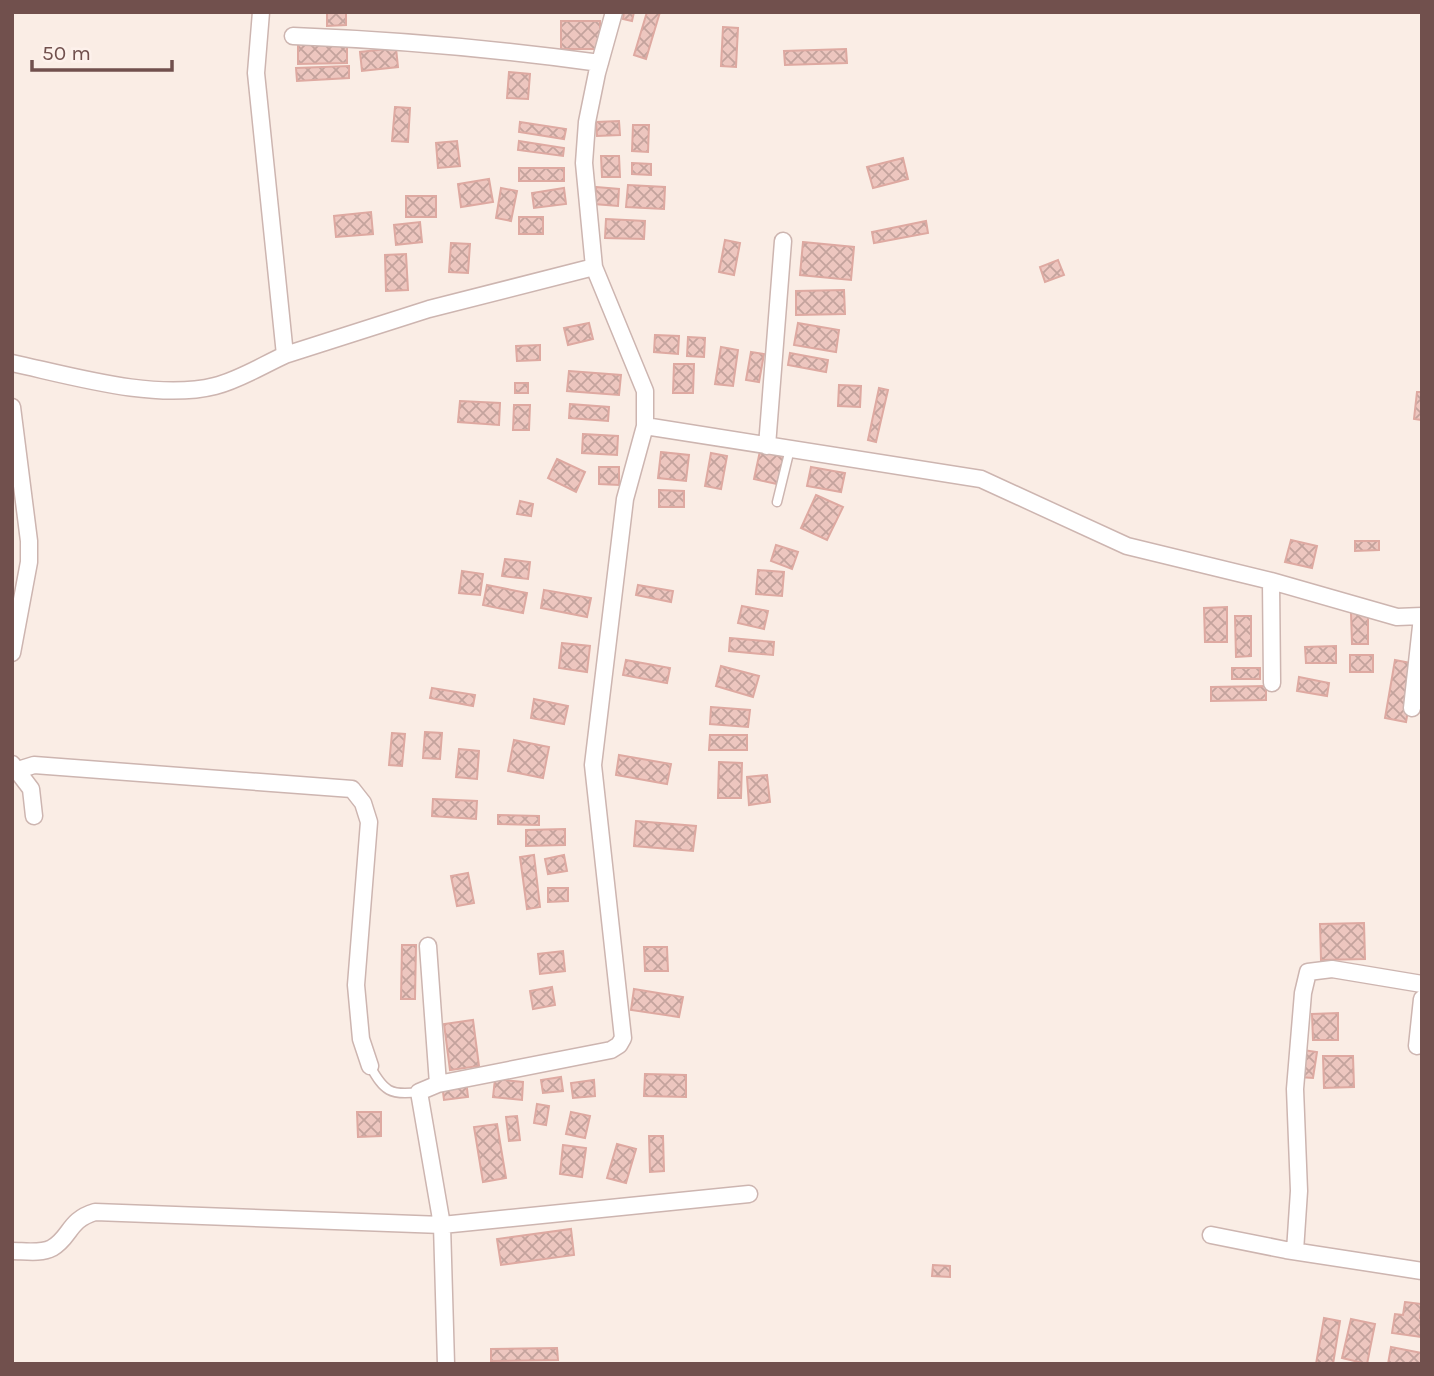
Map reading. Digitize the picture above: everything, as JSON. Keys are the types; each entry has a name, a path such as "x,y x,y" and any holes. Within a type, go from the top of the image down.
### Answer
{"street":[{"path":"261,12 256,73 285,355"},
{"path":"446,1364 442,1225 419,1092 438,1084 611,1050 619,1045 623,1038 593,765 625,499 645,426 645,391 594,267 584,163 587,122 614,12"},
{"path":"293,36 377,40 537,54 600,63"},
{"path":"767,446 783,241"},
{"path":"12,363 107,383 168,391 216,386 285,355 429,309 594,267"},
{"path":"12,407 29,541 29,562 12,653"},
{"path":"645,426 981,479 1127,546 1271,581 1397,617 1422,616 1412,708"},
{"path":"1271,581 1272,682"},
{"path":"15,767 34,765 352,789 363,803 369,822 356,985 361,1039 370,1066"},
{"path":"15,767 31,789 34,816"},
{"path":"428,946 438,1084"},
{"path":"1294,1251 1299,1191 1295,1089 1303,993 1308,972 1332,969 1422,984"},
{"path":"1418,1046 1422,999"},
{"path":"12,1251 36,1252 52,1248 76,1220 95,1212 442,1225 749,1194"},
{"path":"1211,1235 1422,1271"}],"lane":[{"path":"777,502 790,449"},
{"path":"370,1066 381,1085 398,1095 419,1092"}],"building":[{"path":"327,12 346,12 346,25 327,26"},
{"path":"624,12 634,12 632,21 623,19"},
{"path":"647,12 660,12 646,59 634,55"},
{"path":"561,21 600,21 600,49 561,49"},
{"path":"723,27 738,28 736,67 721,66"},
{"path":"347,41 347,63 298,64 298,42"},
{"path":"396,48 398,67 362,71 360,52"},
{"path":"846,49 847,63 785,65 784,51"},
{"path":"349,66 349,78 297,81 296,68"},
{"path":"509,72 530,74 528,99 507,98"},
{"path":"395,107 410,108 408,142 392,141"},
{"path":"619,121 620,135 597,136 596,122"},
{"path":"520,122 566,129 564,139 519,132"},
{"path":"633,125 649,125 648,152 632,151"},
{"path":"457,141 460,166 438,168 436,143"},
{"path":"519,141 564,148 563,156 518,150"},
{"path":"601,156 619,156 620,177 602,177"},
{"path":"903,158 908,179 873,188 867,167"},
{"path":"632,163 651,164 651,175 632,174"},
{"path":"519,168 564,168 564,181 519,181"},
{"path":"489,179 493,202 461,207 458,184"},
{"path":"628,185 665,187 664,209 626,207"},
{"path":"596,187 619,189 618,206 594,204"},
{"path":"501,188 517,191 511,221 496,218"},
{"path":"564,188 566,204 534,208 532,193"},
{"path":"406,196 436,196 436,217 406,217"},
{"path":"371,212 373,234 336,237 334,216"},
{"path":"519,217 543,217 543,234 519,234"},
{"path":"606,219 645,221 644,239 605,238"},
{"path":"926,221 928,233 874,243 872,232"},
{"path":"420,222 422,242 396,245 394,225"},
{"path":"725,240 740,243 734,275 719,272"},
{"path":"803,242 854,247 851,280 800,275"},
{"path":"451,243 470,244 468,273 449,272"},
{"path":"406,254 408,290 386,291 385,255"},
{"path":"1058,260 1064,275 1045,282 1040,267"},
{"path":"844,290 845,314 796,315 796,291"},
{"path":"589,323 593,339 568,345 564,328"},
{"path":"798,323 839,330 836,352 794,345"},
{"path":"655,335 679,336 678,354 654,352"},
{"path":"688,337 705,338 704,357 687,356"},
{"path":"540,345 540,360 517,361 516,346"},
{"path":"721,347 738,350 733,386 715,384"},
{"path":"751,352 764,354 759,382 746,380"},
{"path":"790,353 828,360 826,372 788,365"},
{"path":"674,364 694,364 693,393 673,393"},
{"path":"569,371 621,375 619,395 567,391"},
{"path":"515,383 528,383 528,393 515,393"},
{"path":"839,385 861,386 860,407 838,406"},
{"path":"879,388 888,390 876,442 868,440"},
{"path":"1417,392 1422,392 1422,420 1414,419"},
{"path":"460,401 500,403 499,425 458,422"},
{"path":"570,404 609,407 608,421 569,418"},
{"path":"514,405 530,405 529,430 513,430"},
{"path":"583,434 618,436 617,455 582,453"},
{"path":"760,451 784,457 777,484 754,479"},
{"path":"661,452 689,455 686,481 658,478"},
{"path":"711,453 727,456 721,489 705,486"},
{"path":"557,459 585,472 576,492 548,478"},
{"path":"599,467 619,467 619,485 599,484"},
{"path":"811,467 845,473 841,492 807,486"},
{"path":"659,490 684,491 684,507 659,507"},
{"path":"816,495 843,507 827,540 801,528"},
{"path":"520,501 533,504 531,516 517,514"},
{"path":"1291,540 1317,546 1312,568 1285,562"},
{"path":"1355,541 1379,541 1379,550 1355,551"},
{"path":"776,545 798,552 792,569 771,561"},
{"path":"505,559 530,562 528,579 502,576"},
{"path":"758,570 784,572 782,596 756,594"},
{"path":"462,571 483,574 480,595 459,593"},
{"path":"487,585 527,593 523,613 483,605"},
{"path":"638,585 673,591 671,602 636,595"},
{"path":"544,590 591,598 587,617 541,608"},
{"path":"742,606 768,611 764,629 738,623"},
{"path":"1227,607 1227,642 1205,642 1204,608"},
{"path":"1351,613 1368,613 1368,644 1352,644"},
{"path":"1235,616 1251,616 1251,656 1236,657"},
{"path":"730,638 774,642 773,655 729,651"},
{"path":"562,643 590,646 587,672 559,668"},
{"path":"1336,646 1336,663 1306,663 1305,647"},
{"path":"1350,655 1373,655 1373,672 1350,672"},
{"path":"626,660 670,668 667,683 623,675"},
{"path":"1395,660 1416,664 1406,722 1385,718"},
{"path":"721,666 759,676 753,697 716,686"},
{"path":"1232,668 1260,668 1260,679 1232,679"},
{"path":"1299,677 1329,683 1327,696 1297,691"},
{"path":"1266,686 1266,700 1211,701 1211,687"},
{"path":"432,688 475,695 473,706 430,698"},
{"path":"534,699 568,706 564,724 531,718"},
{"path":"711,707 750,710 748,727 710,724"},
{"path":"425,732 442,733 440,759 423,758"},
{"path":"392,733 405,734 402,766 389,765"},
{"path":"710,735 747,735 747,750 709,750"},
{"path":"514,740 549,747 543,778 508,771"},
{"path":"459,749 479,751 477,779 456,777"},
{"path":"619,755 671,764 667,784 616,775"},
{"path":"719,762 742,763 741,798 718,798"},
{"path":"767,775 770,802 749,805 747,777"},
{"path":"433,799 477,801 476,819 432,816"},
{"path":"498,815 539,816 539,825 498,824"},
{"path":"636,821 696,826 693,851 634,846"},
{"path":"565,829 565,845 526,846 526,830"},
{"path":"534,855 540,907 527,909 520,857"},
{"path":"564,855 567,871 548,874 545,859"},
{"path":"468,873 474,903 457,906 451,876"},
{"path":"548,888 568,888 568,901 548,902"},
{"path":"1364,923 1365,959 1321,960 1320,924"},
{"path":"402,945 416,945 415,999 401,999"},
{"path":"644,947 667,947 668,971 645,971"},
{"path":"563,951 565,971 540,974 538,954"},
{"path":"552,987 555,1005 533,1009 530,991"},
{"path":"634,989 683,997 679,1017 631,1010"},
{"path":"1338,1013 1338,1040 1313,1040 1312,1014"},
{"path":"473,1020 479,1066 450,1070 444,1024"},
{"path":"1303,1050 1317,1052 1313,1078 1299,1077"},
{"path":"1323,1056 1353,1056 1354,1087 1324,1088"},
{"path":"645,1074 686,1075 686,1097 644,1096"},
{"path":"561,1077 563,1091 543,1093 541,1080"},
{"path":"495,1079 523,1082 522,1100 493,1097"},
{"path":"466,1080 468,1097 444,1100 442,1084"},
{"path":"594,1080 595,1096 573,1098 571,1083"},
{"path":"537,1104 549,1106 546,1125 534,1123"},
{"path":"357,1112 381,1112 381,1136 358,1137"},
{"path":"571,1112 590,1116 585,1138 566,1134"},
{"path":"517,1116 520,1140 509,1141 506,1117"},
{"path":"497,1124 506,1178 483,1182 474,1127"},
{"path":"649,1136 663,1136 664,1171 650,1172"},
{"path":"617,1144 636,1149 626,1183 607,1178"},
{"path":"563,1145 586,1148 582,1177 560,1174"},
{"path":"571,1229 574,1255 501,1265 497,1239"},
{"path":"933,1265 950,1266 950,1277 932,1276"},
{"path":"1405,1302 1422,1304 1422,1337 1392,1333 1395,1314 1403,1315"},
{"path":"1324,1318 1340,1321 1333,1364 1316,1364"},
{"path":"1351,1319 1375,1324 1367,1364 1342,1358"},
{"path":"1391,1347 1422,1353 1421,1364 1388,1364"},
{"path":"557,1348 558,1360 491,1361 491,1349"}]}
